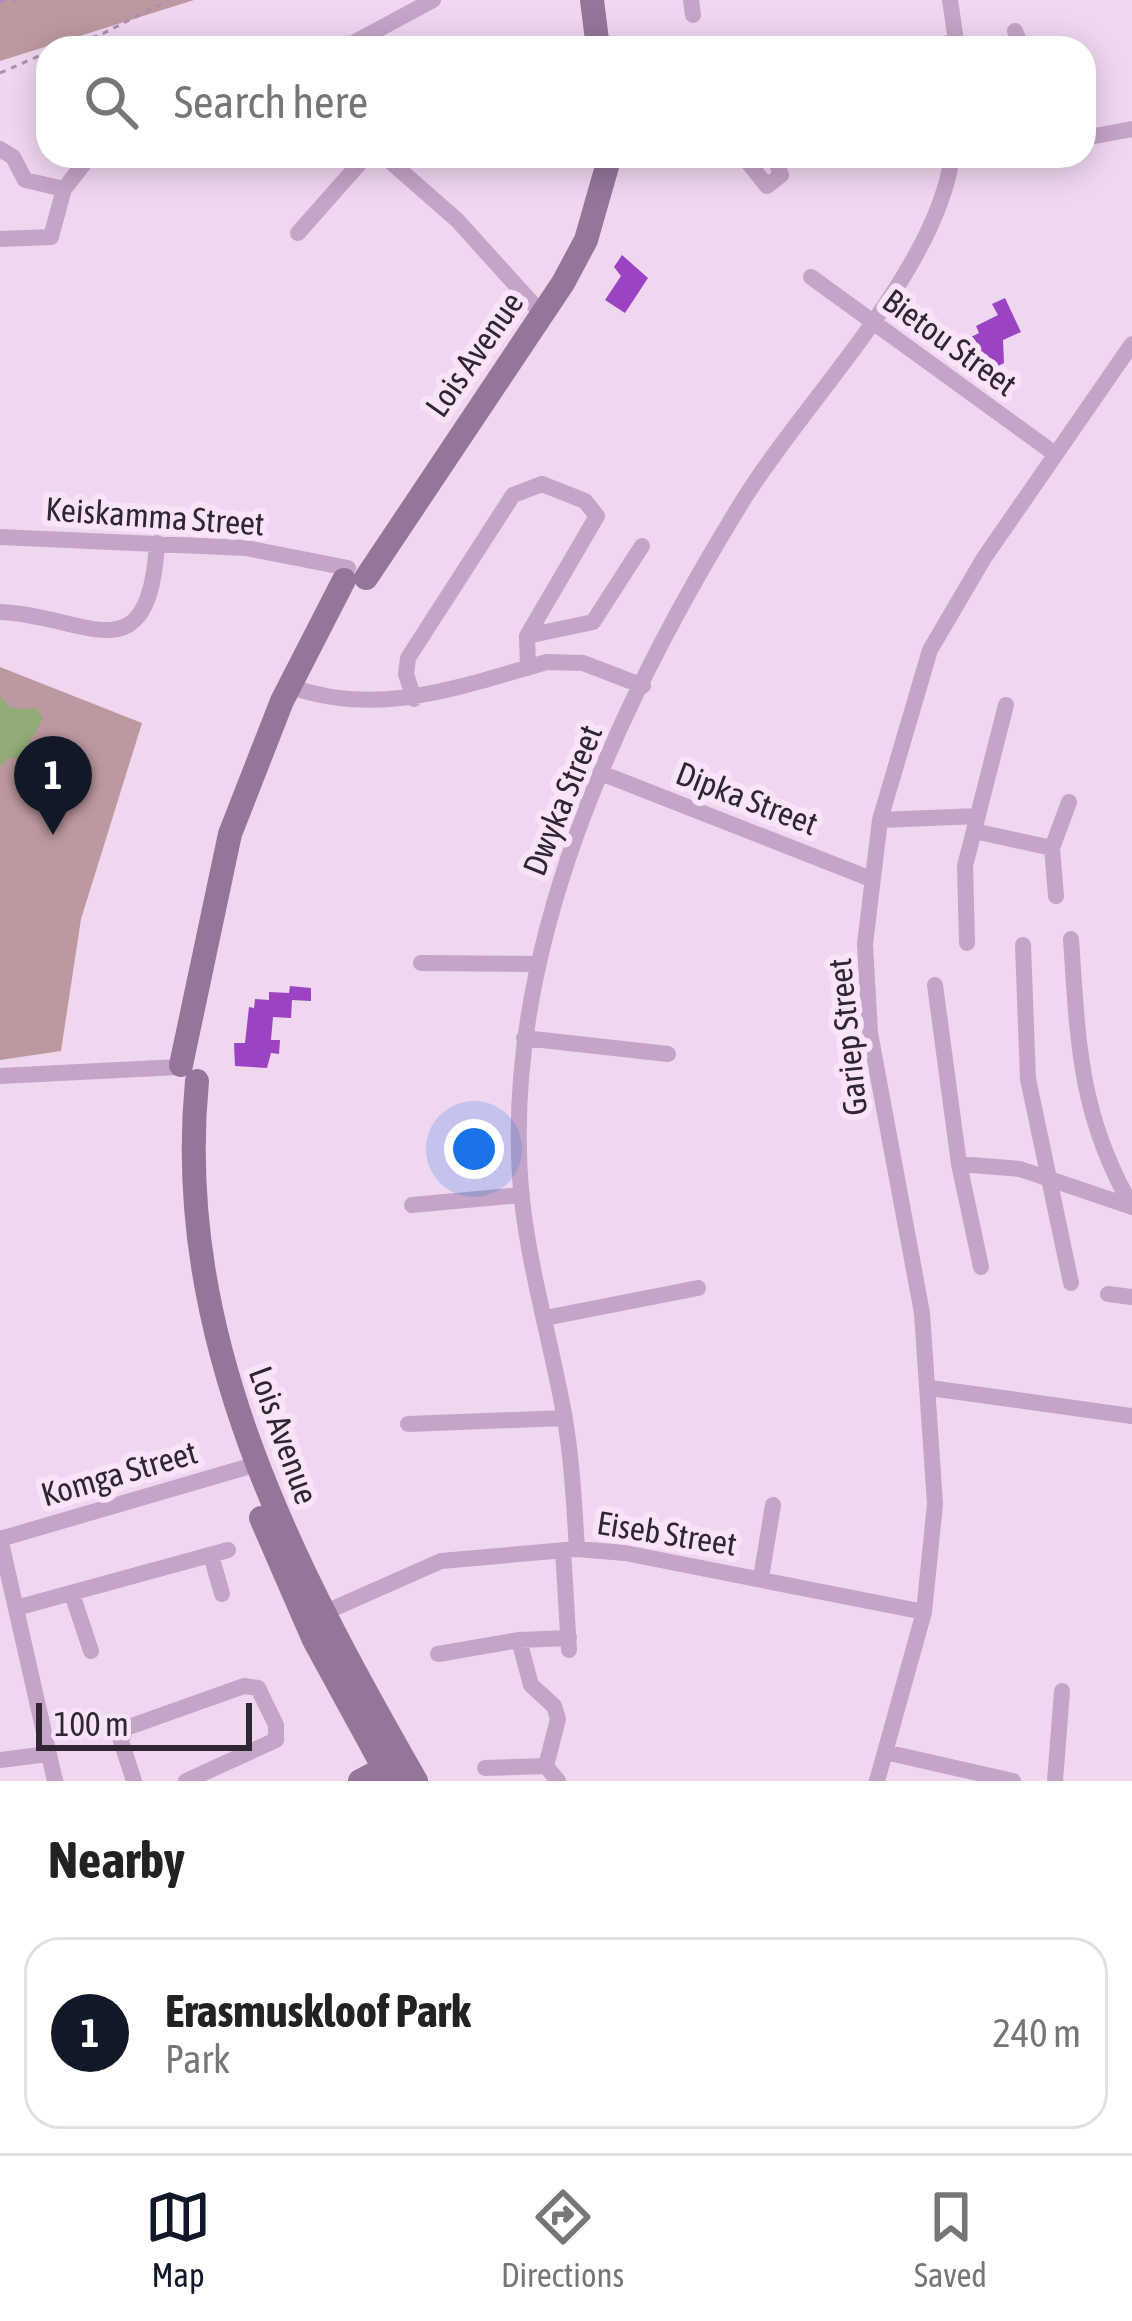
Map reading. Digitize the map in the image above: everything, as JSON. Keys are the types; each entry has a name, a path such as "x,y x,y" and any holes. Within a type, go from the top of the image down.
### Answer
{"street":[{"path":"366,36 433,0"},
{"path":"592,0 596,36"},
{"path":"602,0 606,36"},
{"path":"950,0 955,36"},
{"path":"1096,136 1132,129"},
{"path":"0,149 13,157 29,183 64,189"},
{"path":"0,238 51,237 64,189 81,168"},
{"path":"298,233 355,168"},
{"path":"398,168 457,220 537,308"},
{"name":"Lois Avenue","path":"537,308 567,247 594,168"},
{"name":"Lois Avenue","path":"384,1772 248,1467 202,1254 185,1073 222,896 295,688 353,576 586,240 607,168"},
{"path":"753,168 767,186 781,176 778,168"},
{"name":"Dwyka Street","path":"570,1549 565,1418 521,1195 524,1038 537,964 560,880 601,773 741,504 928,232 943,201 950,168"},
{"name":"Bietou Street","path":"811,277 1055,454"},
{"name":"Gariep Street","path":"877,1781 924,1612 935,1504 930,1388 913,1247 871,1033 866,944 880,820 931,650 1055,454 1132,344"},
{"path":"414,699 406,674 408,658 513,495 542,484 585,502 597,516 527,636 528,668"},
{"name":"Keiskamma Street","path":"0,537 246,548 305,559 353,576"},
{"path":"0,612 32,614 102,634 122,630 151,597 157,544"},
{"path":"527,636 593,622 642,546"},
{"path":"295,688 414,699 547,662 583,664 643,686"},
{"path":"967,943 962,891 1006,706"},
{"name":"Dipka Street","path":"601,773 871,879"},
{"path":"1056,896 1052,848 1069,802"},
{"path":"880,820 976,824 1052,848"},
{"path":"959,1165 1020,1168 1132,1208 1114,1175 1080,1076 1071,940"},
{"path":"1023,945 1028,1079 1072,1283"},
{"path":"421,963 537,964"},
{"path":"935,985 959,1165 981,1267"},
{"path":"524,1038 668,1054"},
{"path":"0,1076 129,1070 185,1073"},
{"path":"412,1205 521,1195"},
{"path":"544,1318 698,1288"},
{"path":"1108,1294 1132,1297"},
{"path":"930,1388 1132,1416"},
{"path":"408,1424 565,1418"},
{"name":"Komga Street","path":"0,1538 248,1467"},
{"name":"Eiseb Street","path":"761,1578 773,1505"},
{"path":"0,1538 55,1781"},
{"name":"Eiseb Street","path":"313,1613 441,1561 570,1549 761,1578 924,1612"},
{"name":"Eiseb Street","path":"519,1640 569,1644 570,1549"},
{"path":"16,1608 219,1552 222,1594"},
{"path":"72,1594 91,1652"},
{"name":"Lois Avenue","path":"313,1613 314,1640 384,1772 416,1781"},
{"path":"438,1654 519,1640 531,1685 554,1706 558,1719 552,1773 485,1768"},
{"path":"134,1781 121,1741 125,1728 244,1686 258,1688 276,1725 276,1740 186,1781"},
{"path":"1055,1781 1062,1691"},
{"path":"885,1752 1012,1781"},
{"path":"0,1760 48,1754"}],"path":[{"path":"0,1 18,0"},
{"path":"94,36 169,0"},
{"path":"0,73 36,57"}],"shaded area":[{"path":"0,0 194,0 80,36 36,36 36,50 0,61"},
{"path":"0,667 142,723 81,919 61,1051 0,1060"},
{"path":"0,696 11,708 37,709 43,719 20,759 9,758 0,766"}],"building":[{"path":"622,255 648,278 625,313 605,300 621,276 614,267"},
{"path":"1005,298 1021,332 1003,340 1004,363 986,372 969,338 979,333 976,326 998,315 992,304"},
{"path":"290,986 311,988 311,1001 292,1000 291,1018 273,1017 271,1040 280,1040 279,1054 271,1053 267,1068 235,1066 234,1043 245,1043 249,1007 254,1008 255,999 269,1000 269,992 289,993"}],"place":[{"name":"Erasmuskloof Park","path":"53,835"}]}
